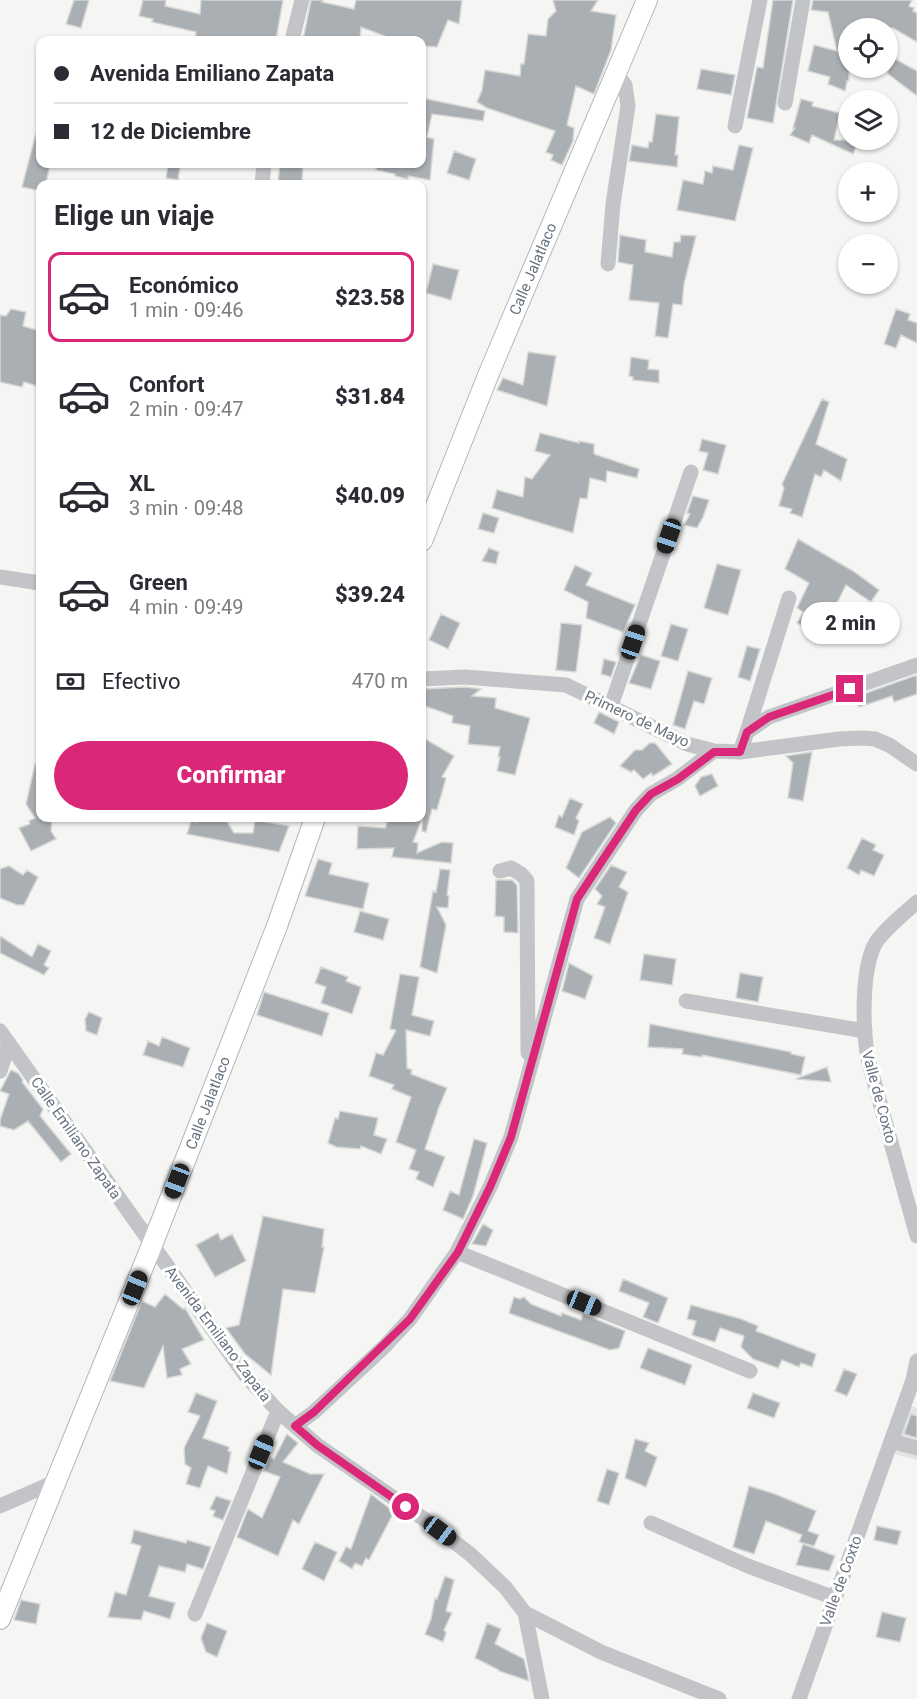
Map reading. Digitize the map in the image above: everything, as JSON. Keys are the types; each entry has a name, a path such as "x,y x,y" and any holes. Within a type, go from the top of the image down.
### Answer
{"main road":[{"name":"Calle Jalatlaco","path":"426,530 489,373 647,0"},
{"name":"Calle Jalatlaco","path":"0,1619 152,1245 277,926 314,822"}],"street":[{"path":"293,36 302,0"},
{"path":"735,126 759,0"},
{"path":"785,103 803,0"},
{"path":"608,264 613,204 628,105 625,86 616,73"},
{"path":"611,706 691,472"},
{"path":"0,577 36,582"},
{"path":"740,752 789,598"},
{"path":"747,732 769,717 917,665"},
{"name":"Primero de Mayo","path":"426,679 465,677 566,685 687,744 714,752 740,752 862,738 889,745 917,764"},
{"path":"295,1426 314,1412 410,1319 458,1252 490,1187 511,1137 577,899 636,810 651,794 678,779 714,752"},
{"path":"500,871 511,868 527,881 529,1041 527,1077"},
{"name":"Valle de Coxto","path":"917,902 875,943 866,976 865,1031 865,1046 870,1067 917,1236"},
{"path":"686,1001 865,1031"},
{"path":"0,1071 4,1037"},
{"name":"Calle Emiliano Zapata","path":"4,1037 152,1245"},
{"name":"Avenida Emiliano Zapata","path":"152,1245 245,1375 278,1411 317,1445 424,1519 470,1554 505,1587 525,1613 542,1699"},
{"path":"458,1252 750,1371"},
{"name":"Valle de Coxto","path":"799,1699 913,1380 917,1361"},
{"path":"195,1614 278,1411"},
{"path":"891,1441 917,1448"},
{"path":"0,1506 57,1481"},
{"path":"651,1523 748,1566 835,1598"},
{"path":"525,1613 601,1652 719,1699"}],"shaded area":[{"path":"904,1404 917,1408 917,1460 887,1452"}],"building":[{"path":"74,0 89,0 81,28 66,24"},
{"path":"143,0 166,0 165,6 200,14 201,0 283,0 277,36 196,36 196,32 152,22 153,19 139,16"},
{"path":"311,0 323,0 322,2 354,9 356,0 462,0 459,24 448,20 437,47 426,46 426,36 384,36 361,27 360,36 304,36"},
{"path":"553,0 598,0 591,11 616,15 611,50 594,94 576,86 567,125 574,128 573,141 562,165 551,160 553,155 546,152 555,131 487,108 477,102 482,90 485,70 520,76 528,34 546,36 548,19 556,11"},
{"path":"773,0 793,0 773,123 747,118 757,67 763,68"},
{"path":"813,0 912,0 909,6 917,13 917,42 898,31 898,18 838,18 838,78 849,78 845,90 843,90 828,84 830,77 808,71 814,45 837,51 828,12 811,10"},
{"path":"898,61 917,71 917,96 893,78 898,78"},
{"path":"701,69 735,75 731,95 697,89"},
{"path":"426,99 485,111 483,121 432,114 427,137 434,139 430,180 408,176 408,179 376,170 376,168 426,168"},
{"path":"801,99 813,102 812,106 838,112 834,140 838,140 838,147 812,135 809,143 790,135 795,128 793,128"},
{"path":"656,114 679,117 675,155 678,155 677,167 629,161 632,145 648,148 649,142 652,142"},
{"path":"36,133 36,168 49,168 47,180 36,180 36,190 22,187"},
{"path":"739,145 753,148 735,221 677,210 683,180 703,184 705,171 712,173 713,166 733,170"},
{"path":"454,151 476,159 469,180 447,173"},
{"path":"168,168 180,168 178,180 166,178"},
{"path":"280,168 303,168 302,180 278,180"},
{"path":"620,235 646,240 645,252 672,257 674,242 680,242 681,235 696,236 684,284 682,305 673,304 668,338 655,336 659,303 629,300 633,265 618,262"},
{"path":"433,264 459,270 451,300 426,293"},
{"path":"11,309 26,312 23,326 36,330 36,386 24,382 22,387 0,382 0,315 6,316"},
{"path":"896,309 910,314 908,320 917,323 917,343 901,335 896,348 884,344"},
{"path":"528,352 556,356 547,406 497,390 503,378 523,385"},
{"path":"631,357 649,360 648,369 659,370 659,383 633,380 633,377 629,376"},
{"path":"822,399 829,402 816,444 847,459 841,481 824,470 821,477 815,474 802,517 790,513 792,509 779,506 784,488 782,484"},
{"path":"540,433 579,443 579,441 594,444 594,454 639,469 637,478 607,471 606,482 590,478 587,499 580,498 573,533 492,508 497,490 523,497 525,477 532,479 550,455 535,451"},
{"path":"702,439 726,445 718,474 703,470 708,453 699,451"},
{"path":"693,496 709,500 697,528 684,525 690,514 687,513"},
{"path":"483,513 499,518 494,533 478,529"},
{"path":"798,539 853,571 879,590 871,602 846,585 820,637 797,623 803,612 797,608 809,583 785,569"},
{"path":"489,548 499,552 496,564 482,561"},
{"path":"717,564 741,570 728,615 704,608"},
{"path":"575,565 592,573 586,585 635,605 623,632 586,618 588,602 564,590"},
{"path":"441,614 460,623 448,649 429,640"},
{"path":"561,623 582,625 576,672 556,670"},
{"path":"671,624 688,629 678,661 661,656"},
{"path":"747,646 760,649 750,681 738,677"},
{"path":"641,655 660,661 651,689 629,683"},
{"path":"604,659 616,662 611,677 601,674"},
{"path":"688,671 712,678 704,704 694,701 685,729 673,725"},
{"path":"917,675 917,694 894,702 892,696 859,707 855,697"},
{"path":"465,687 481,689 472,696 496,698 495,708 530,718 515,775 497,771 500,747 468,744 470,726 452,723 453,716 426,706 426,689"},
{"path":"599,712 619,722 614,734 594,723"},
{"path":"426,739 454,756 442,777 446,778 437,810 432,809 426,832 422,831 422,822 426,822"},
{"path":"650,743 655,743 672,764 653,776 651,773 643,779 634,770 631,772 620,766 635,750 642,750"},
{"path":"812,752 803,801 788,798 793,763 786,756"},
{"path":"36,764 36,822 52,822 51,831 56,839 31,851 19,828 30,824 29,821 35,818 26,804"},
{"path":"712,774 718,786 700,796 695,786 701,777"},
{"path":"570,798 583,804 576,818 579,821 574,835 555,827 559,815 562,817"},
{"path":"610,817 616,823 579,878 566,868 582,832"},
{"path":"191,822 227,822 234,833 253,833 255,822 289,826 279,852 187,834"},
{"path":"387,822 421,822 413,842 418,843 417,853 442,842 453,843 451,863 392,857 394,848 357,849 358,826 385,828"},
{"path":"862,838 876,845 873,850 884,855 874,876 861,870 859,875 847,868"},
{"path":"318,859 332,863 329,874 369,883 363,909 305,896"},
{"path":"611,865 627,872 619,887 628,892 610,944 594,938 605,907 597,904 602,896 595,889"},
{"path":"9,866 23,875 27,870 38,877 24,905 17,905 0,898 0,869"},
{"path":"440,869 450,870 448,908 437,907 446,925 437,973 420,967 433,891 436,892"},
{"path":"496,880 512,880 517,885 518,933 504,932 504,917 495,916"},
{"path":"360,911 389,919 383,940 354,932"},
{"path":"0,936 32,957 38,944 51,951 44,965 49,968 44,975 0,953"},
{"path":"644,954 676,959 672,985 640,980"},
{"path":"569,963 593,976 585,999 562,991"},
{"path":"321,967 348,977 346,981 361,987 352,1014 321,1003 326,987 315,983"},
{"path":"740,973 763,977 758,1002 736,998"},
{"path":"400,974 419,977 412,1015 434,1021 430,1036 406,1030 407,1068 412,1070 411,1074 447,1088 425,1149 445,1157 433,1187 416,1179 419,1172 409,1169 416,1150 396,1142 411,1097 392,1089 394,1085 369,1076 376,1053 383,1055 396,1030 390,1029"},
{"path":"264,992 329,1013 322,1036 257,1015"},
{"path":"89,1012 102,1018 97,1035 86,1031 85,1019"},
{"path":"650,1024 791,1052 791,1054 805,1057 801,1075 702,1055 702,1057 682,1054 683,1049 648,1047"},
{"path":"162,1037 190,1048 183,1067 143,1055 148,1041 159,1046"},
{"path":"827,1067 831,1082 796,1079"},
{"path":"11,1070 18,1073 23,1080 22,1082 43,1109 40,1116 71,1154 61,1162 28,1121 14,1130 0,1126 9,1094 0,1091"},
{"path":"340,1111 378,1118 374,1135 387,1139 381,1154 361,1146 360,1149 336,1147 328,1143 335,1118 338,1119"},
{"path":"474,1139 487,1143 473,1196 463,1219 443,1210 450,1191 459,1195"},
{"path":"263,1216 324,1229 322,1247 324,1247 315,1293 283,1289 271,1375 245,1354 226,1328 239,1325"},
{"path":"483,1224 493,1230 486,1246 472,1244"},
{"path":"218,1233 221,1240 232,1234 246,1261 215,1277 196,1245"},
{"path":"623,1279 668,1298 658,1323 643,1317 649,1303 619,1291"},
{"path":"165,1294 183,1309 185,1308 204,1340 182,1349 191,1364 180,1369 182,1375 167,1378 163,1346 144,1388 110,1381 142,1301 155,1307"},
{"path":"514,1297 520,1299 524,1297 531,1304 561,1316 562,1313 581,1320 583,1314 625,1331 619,1348 610,1350 509,1313"},
{"path":"691,1305 741,1319 758,1326 756,1331 816,1354 812,1367 801,1363 799,1367 782,1360 778,1368 753,1359 741,1347 744,1336 720,1328 715,1342 692,1335 696,1321 687,1319"},
{"path":"648,1348 692,1365 685,1385 640,1368"},
{"path":"844,1369 857,1374 847,1396 835,1391"},
{"path":"196,1393 217,1401 203,1438 229,1447 228,1451 231,1452 227,1474 208,1466 200,1488 186,1484 191,1468 185,1464 184,1448 200,1416 188,1412"},
{"path":"753,1393 780,1403 774,1418 747,1408"},
{"path":"911,1414 917,1416 917,1438 904,1434"},
{"path":"287,1434 298,1443 283,1462 310,1474 324,1474 299,1524 293,1520 278,1556 237,1537 248,1509 262,1518 280,1477 264,1471 270,1457 274,1459"},
{"path":"635,1439 649,1443 645,1451 657,1457 646,1487 625,1478"},
{"path":"607,1469 619,1473 609,1505 597,1501"},
{"path":"749,1486 816,1511 808,1531 819,1535 814,1546 799,1542 802,1535 766,1521 754,1554 733,1547"},
{"path":"371,1494 394,1512 369,1560 366,1558 362,1566 355,1563 352,1569 339,1561 346,1547 351,1549"},
{"path":"216,1496 231,1501 223,1520 213,1516 215,1511 210,1509"},
{"path":"877,1526 901,1531 897,1545 874,1540"},
{"path":"134,1530 211,1547 203,1569 187,1564 185,1572 159,1566 149,1596 175,1603 170,1619 144,1611 141,1620 108,1617 115,1592 126,1595 141,1546 131,1543"},
{"path":"315,1542 337,1552 324,1581 302,1569"},
{"path":"803,1544 835,1556 829,1571 796,1565"},
{"path":"445,1576 454,1580 446,1611 452,1613 444,1630 446,1633 443,1642 425,1634 435,1598 437,1599"},
{"path":"21,1600 40,1604 36,1624 14,1620"},
{"path":"882,1612 906,1618 900,1642 876,1637"},
{"path":"207,1623 227,1631 217,1657 206,1652 201,1638"},
{"path":"487,1623 501,1629 495,1644 524,1659 529,1681 499,1671 475,1658"}],"route":[{"path":"406,1507 317,1445 295,1426 314,1412 384,1347 410,1319 458,1252 490,1187 511,1137 577,899 636,810 651,794 678,779 714,752 740,752 747,732 769,717 850,689"}]}
